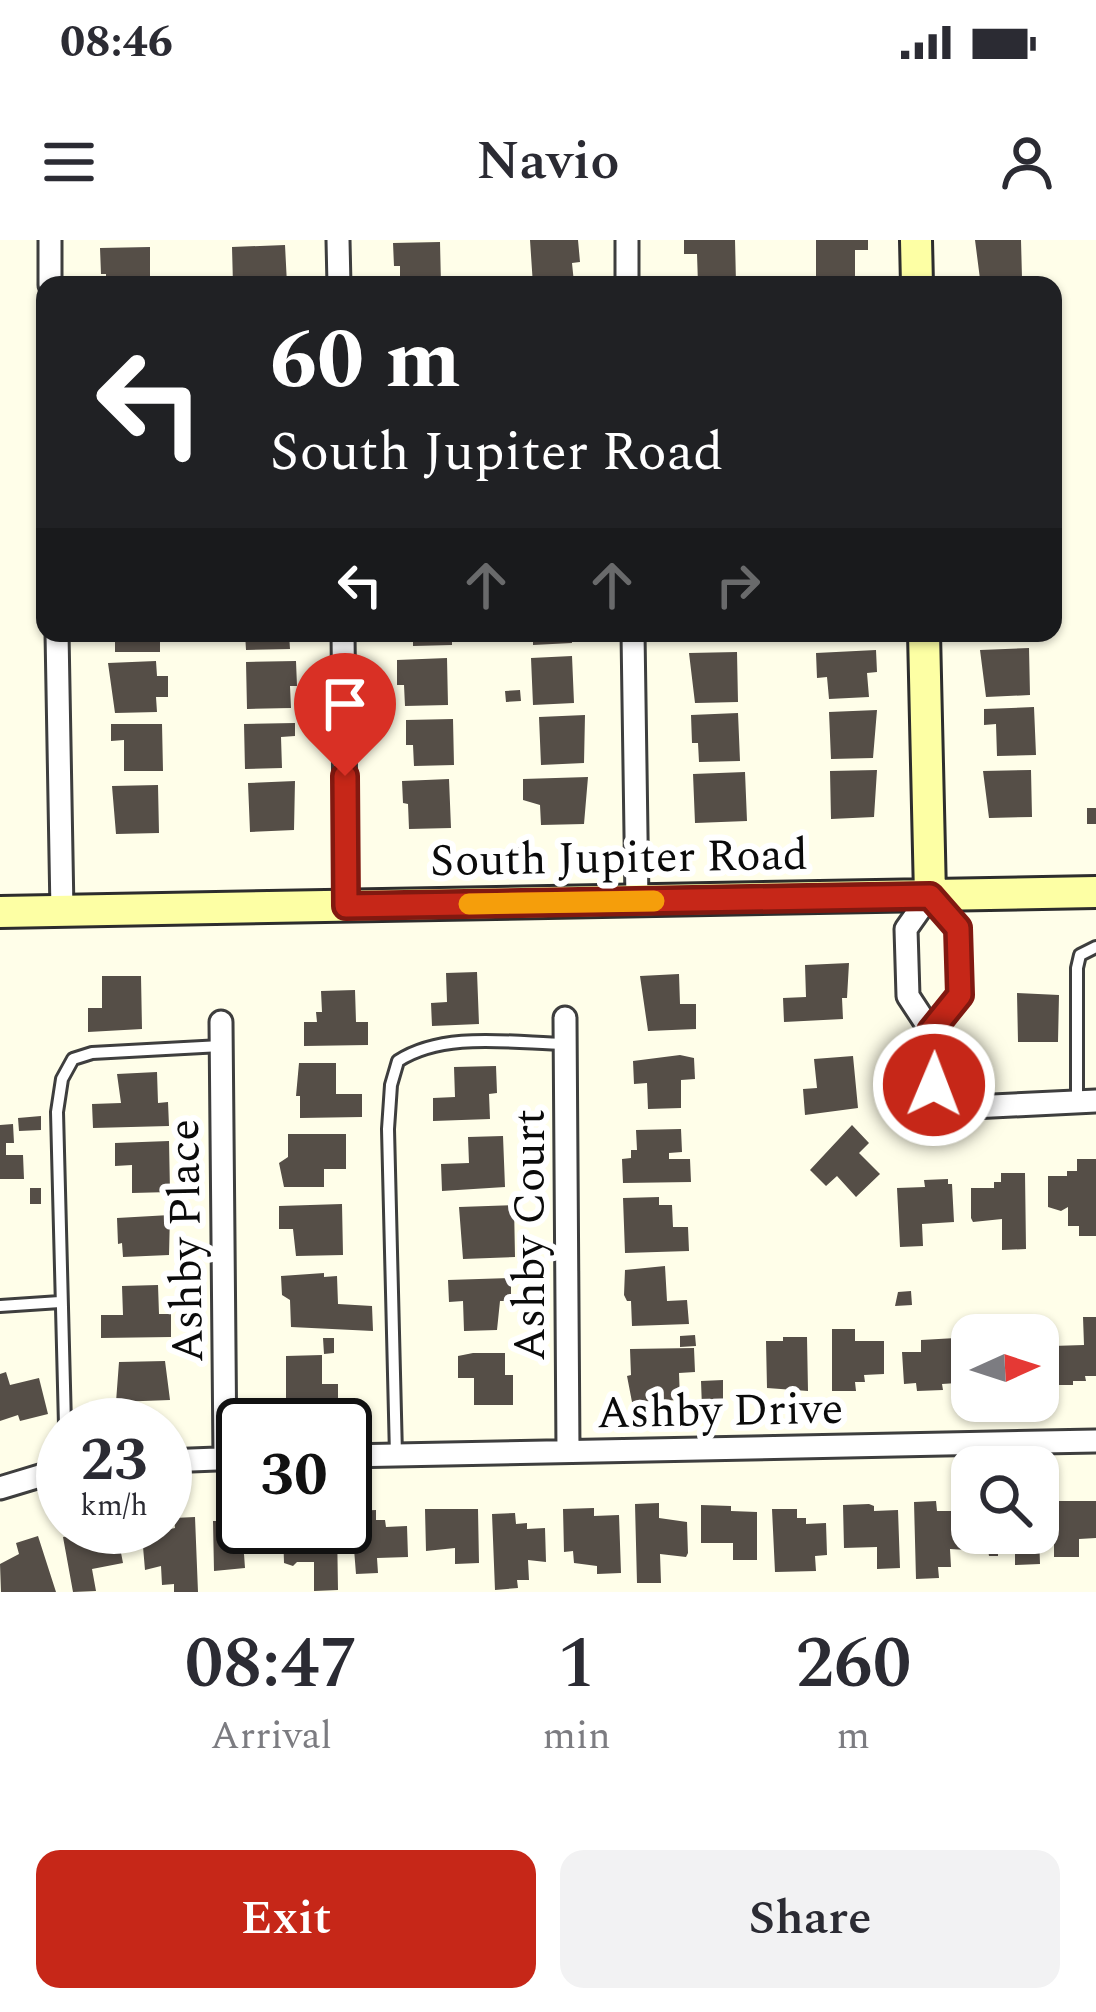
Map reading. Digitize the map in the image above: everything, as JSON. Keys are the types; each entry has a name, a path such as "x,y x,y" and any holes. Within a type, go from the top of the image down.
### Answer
{"street":[{"path":"50,240 50,276"},
{"path":"338,240 339,276"},
{"path":"627,240 627,276"},
{"path":"916,240 916,276"},
{"path":"57,642 62,911"},
{"path":"343,642 346,906"},
{"path":"633,642 637,901"},
{"path":"924,642 930,896 906,929 908,996 931,1031 934,1085 956,1106 1087,1102"},
{"name":"South Jupiter Road","path":"0,912 1096,892"},
{"path":"930,896 958,928 960,995 931,1031"},
{"name":"Ashby Court","path":"565,1018 568,1451"},
{"name":"Ashby Place","path":"221,1022 232,1398"},
{"name":"Ashby Drive","path":"372,1455 1096,1441"},
{"path":"0,1488 36,1477"}],"lane":[{"path":"1087,1102 1077,968 1080,955 1096,947"},
{"path":"396,1455 388,1130 398,1061 416,1050 449,1043 566,1044"},
{"path":"64,1398 57,1112 62,1079 73,1059 92,1053 221,1046"},
{"path":"0,1306 60,1302"}],"building":[{"path":"530,240 578,240 580,262 572,263 573,276 532,276"},
{"path":"684,240 735,240 736,276 698,276 697,254 684,254"},
{"path":"816,240 868,240 868,250 855,250 855,276 816,276"},
{"path":"975,240 1021,240 1022,276 980,276"},
{"path":"440,242 441,276 400,276 400,266 394,266 393,243"},
{"path":"285,245 287,276 233,276 232,247"},
{"path":"150,247 150,276 101,274 100,248"},
{"path":"115,642 160,642 160,652 115,652"},
{"path":"246,642 290,642 290,649 246,650"},
{"path":"413,642 452,642 452,645 413,646"},
{"path":"1029,648 1030,695 986,697 980,650"},
{"path":"876,650 877,672 867,673 869,697 829,699 827,677 817,678 816,653"},
{"path":"737,652 738,702 695,703 689,653"},
{"path":"572,656 574,703 533,705 531,658"},
{"path":"447,658 448,705 405,706 404,685 397,685 397,660"},
{"path":"156,661 157,676 168,676 168,697 156,697 157,712 115,713 108,663"},
{"path":"296,661 297,686 290,686 291,708 247,709 246,662"},
{"path":"520,690 521,701 506,702 505,691"},
{"path":"1034,707 1036,755 997,756 996,724 984,725 984,709"},
{"path":"877,710 873,758 831,759 829,712"},
{"path":"738,713 740,761 699,762 698,743 692,743 691,715"},
{"path":"585,715 584,763 541,765 539,717"},
{"path":"453,719 454,765 414,766 413,745 406,745 406,720"},
{"path":"295,723 295,736 281,737 282,768 245,769 244,724"},
{"path":"111,724 162,724 163,771 124,771 124,740 111,741"},
{"path":"877,770 874,817 831,819 830,771"},
{"path":"1031,770 1032,817 989,818 983,771"},
{"path":"745,772 747,821 695,823 693,774"},
{"path":"588,777 584,824 541,825 540,805 523,800 523,779"},
{"path":"449,779 451,828 409,829 402,781"},
{"path":"295,781 294,830 250,832 248,783"},
{"path":"158,785 159,833 116,834 112,786"},
{"path":"1087,808 1096,808 1096,824 1087,824"},
{"path":"532,844 533,854 518,855 518,845"},
{"path":"849,963 843,1019 784,1022 783,998 806,997 805,965"},
{"path":"477,972 479,1024 432,1026 431,1003 447,1002 446,973"},
{"path":"679,974 680,1004 696,1004 696,1029 648,1031 640,976"},
{"path":"102,976 141,976 142,1029 88,1032 88,1008 102,1008"},
{"path":"355,990 356,1022 368,1022 368,1045 304,1046 304,1022 317,1022 316,1012 322,1012 321,991"},
{"path":"1017,993 1059,995 1058,1042 1018,1042"},
{"path":"680,1055 694,1058 695,1079 681,1080 681,1108 648,1109 647,1083 634,1084 633,1061"},
{"path":"853,1056 858,1108 805,1115 803,1089 817,1088 814,1059"},
{"path":"299,1063 336,1063 336,1094 362,1094 362,1117 300,1118"},
{"path":"496,1066 497,1093 489,1094 490,1119 433,1121 433,1098 455,1097 454,1067"},
{"path":"157,1072 158,1103 168,1102 169,1126 93,1128 92,1104 121,1103 117,1074"},
{"path":"41,1116 41,1130 19,1131 18,1118"},
{"path":"13,1124 14,1143 6,1143 6,1155 23,1155 24,1179 0,1179 0,1125"},
{"path":"852,1125 869,1143 859,1153 880,1174 856,1197 837,1176 826,1186 810,1170"},
{"path":"681,1129 682,1152 669,1153 669,1159 690,1159 691,1182 623,1183 622,1159 631,1158 631,1150 637,1150 636,1130"},
{"path":"288,1134 346,1134 346,1169 324,1169 324,1187 284,1187 279,1163 288,1157"},
{"path":"503,1136 505,1187 442,1191 441,1164 469,1163 468,1137"},
{"path":"169,1141 170,1192 132,1193 132,1165 115,1166 115,1143"},
{"path":"1077,1159 1096,1159 1096,1236 1079,1236 1079,1226 1068,1226 1068,1207 1061,1211 1048,1207 1048,1176 1077,1171"},
{"path":"1001,1173 1025,1173 1026,1249 1002,1250 1002,1219 973,1222 971,1218 971,1188 994,1188 994,1182 1001,1182"},
{"path":"948,1179 954,1222 922,1224 923,1246 900,1247 897,1188 925,1187 924,1180"},
{"path":"30,1188 41,1188 41,1204 30,1204"},
{"path":"659,1197 659,1205 672,1205 673,1227 688,1227 689,1251 625,1253 623,1198"},
{"path":"342,1204 343,1255 296,1256 293,1229 279,1229 279,1206"},
{"path":"514,1205 515,1257 463,1259 459,1207"},
{"path":"170,1215 169,1255 123,1257 117,1218"},
{"path":"665,1266 667,1301 687,1300 689,1324 632,1326 631,1301 624,1295 625,1270"},
{"path":"324,1273 324,1277 337,1276 338,1304 372,1306 373,1331 291,1327 290,1300 282,1295 281,1276"},
{"path":"511,1278 511,1301 500,1301 497,1330 464,1331 463,1301 449,1302 448,1280"},
{"path":"158,1285 159,1314 171,1314 171,1337 101,1338 101,1315 123,1315 122,1286"},
{"path":"911,1291 912,1305 895,1306 898,1292"},
{"path":"1083,1317 1096,1317 1096,1376 1059,1385 1059,1346 1084,1345"},
{"path":"832,1329 855,1329 855,1341 884,1341 884,1374 864,1375 865,1382 855,1382 856,1391 832,1391"},
{"path":"695,1335 696,1346 680,1347 680,1336"},
{"path":"783,1337 807,1337 808,1391 767,1388 766,1341 783,1341"},
{"path":"323,1338 334,1338 334,1353 324,1354"},
{"path":"951,1338 951,1383 942,1384 943,1390 917,1391 916,1383 904,1384 902,1352 921,1352 921,1340"},
{"path":"694,1348 695,1372 679,1373 680,1400 632,1402 627,1376 631,1375 630,1349"},
{"path":"505,1353 505,1375 513,1375 513,1405 474,1405 474,1378 458,1378 458,1356"},
{"path":"322,1355 322,1384 338,1384 338,1398 286,1398 286,1356"},
{"path":"165,1361 170,1398 116,1398 119,1362"},
{"path":"6,1372 10,1385 39,1378 44,1398 36,1398 36,1417 20,1421 18,1415 0,1421 0,1374"},
{"path":"723,1380 723,1407 702,1408 701,1381"},
{"path":"936,1501 937,1511 951,1511 951,1567 938,1567 939,1578 916,1579 914,1502"},
{"path":"1059,1501 1096,1501 1096,1538 1079,1539 1079,1557 1054,1557 1059,1554"},
{"path":"659,1503 659,1518 687,1522 688,1553 686,1557 660,1554 661,1583 637,1583 635,1504"},
{"path":"869,1504 874,1511 898,1510 900,1568 877,1569 877,1547 844,1548 843,1505"},
{"path":"701,1505 757,1512 757,1560 733,1560 733,1543 701,1543"},
{"path":"594,1508 594,1516 619,1515 621,1573 597,1574 597,1566 574,1563 573,1551 564,1552 563,1509"},
{"path":"425,1509 478,1509 479,1563 455,1564 455,1548 426,1551"},
{"path":"772,1509 797,1509 797,1518 806,1518 806,1524 826,1523 827,1555 815,1556 816,1571 775,1572"},
{"path":"372,1510 376,1510 376,1520 385,1520 386,1527 407,1526 408,1557 377,1558 378,1573 356,1574 354,1554 372,1554"},
{"path":"515,1513 516,1524 545,1528 546,1562 528,1560 529,1580 517,1580 518,1588 495,1590 492,1514"},
{"path":"192,1517 198,1592 174,1592 174,1584 162,1585 161,1566 145,1570 144,1554 192,1554"},
{"path":"213,1521 216,1554 244,1554 245,1568 214,1571"},
{"path":"36,1537 36,1554 44,1554 56,1592 1,1592 0,1564 19,1554 16,1543"},
{"path":"66,1554 121,1554 123,1563 92,1569 96,1591 73,1592"},
{"path":"284,1554 337,1554 338,1590 314,1591 314,1562 284,1563"},
{"path":"1015,1554 1040,1554 1040,1564 1015,1565"}],"slow traffic":[{"path":"469,904 654,901"}],"route":[{"path":"345,776 346,906 930,896 958,928 960,995 931,1031 934,1085"}]}
